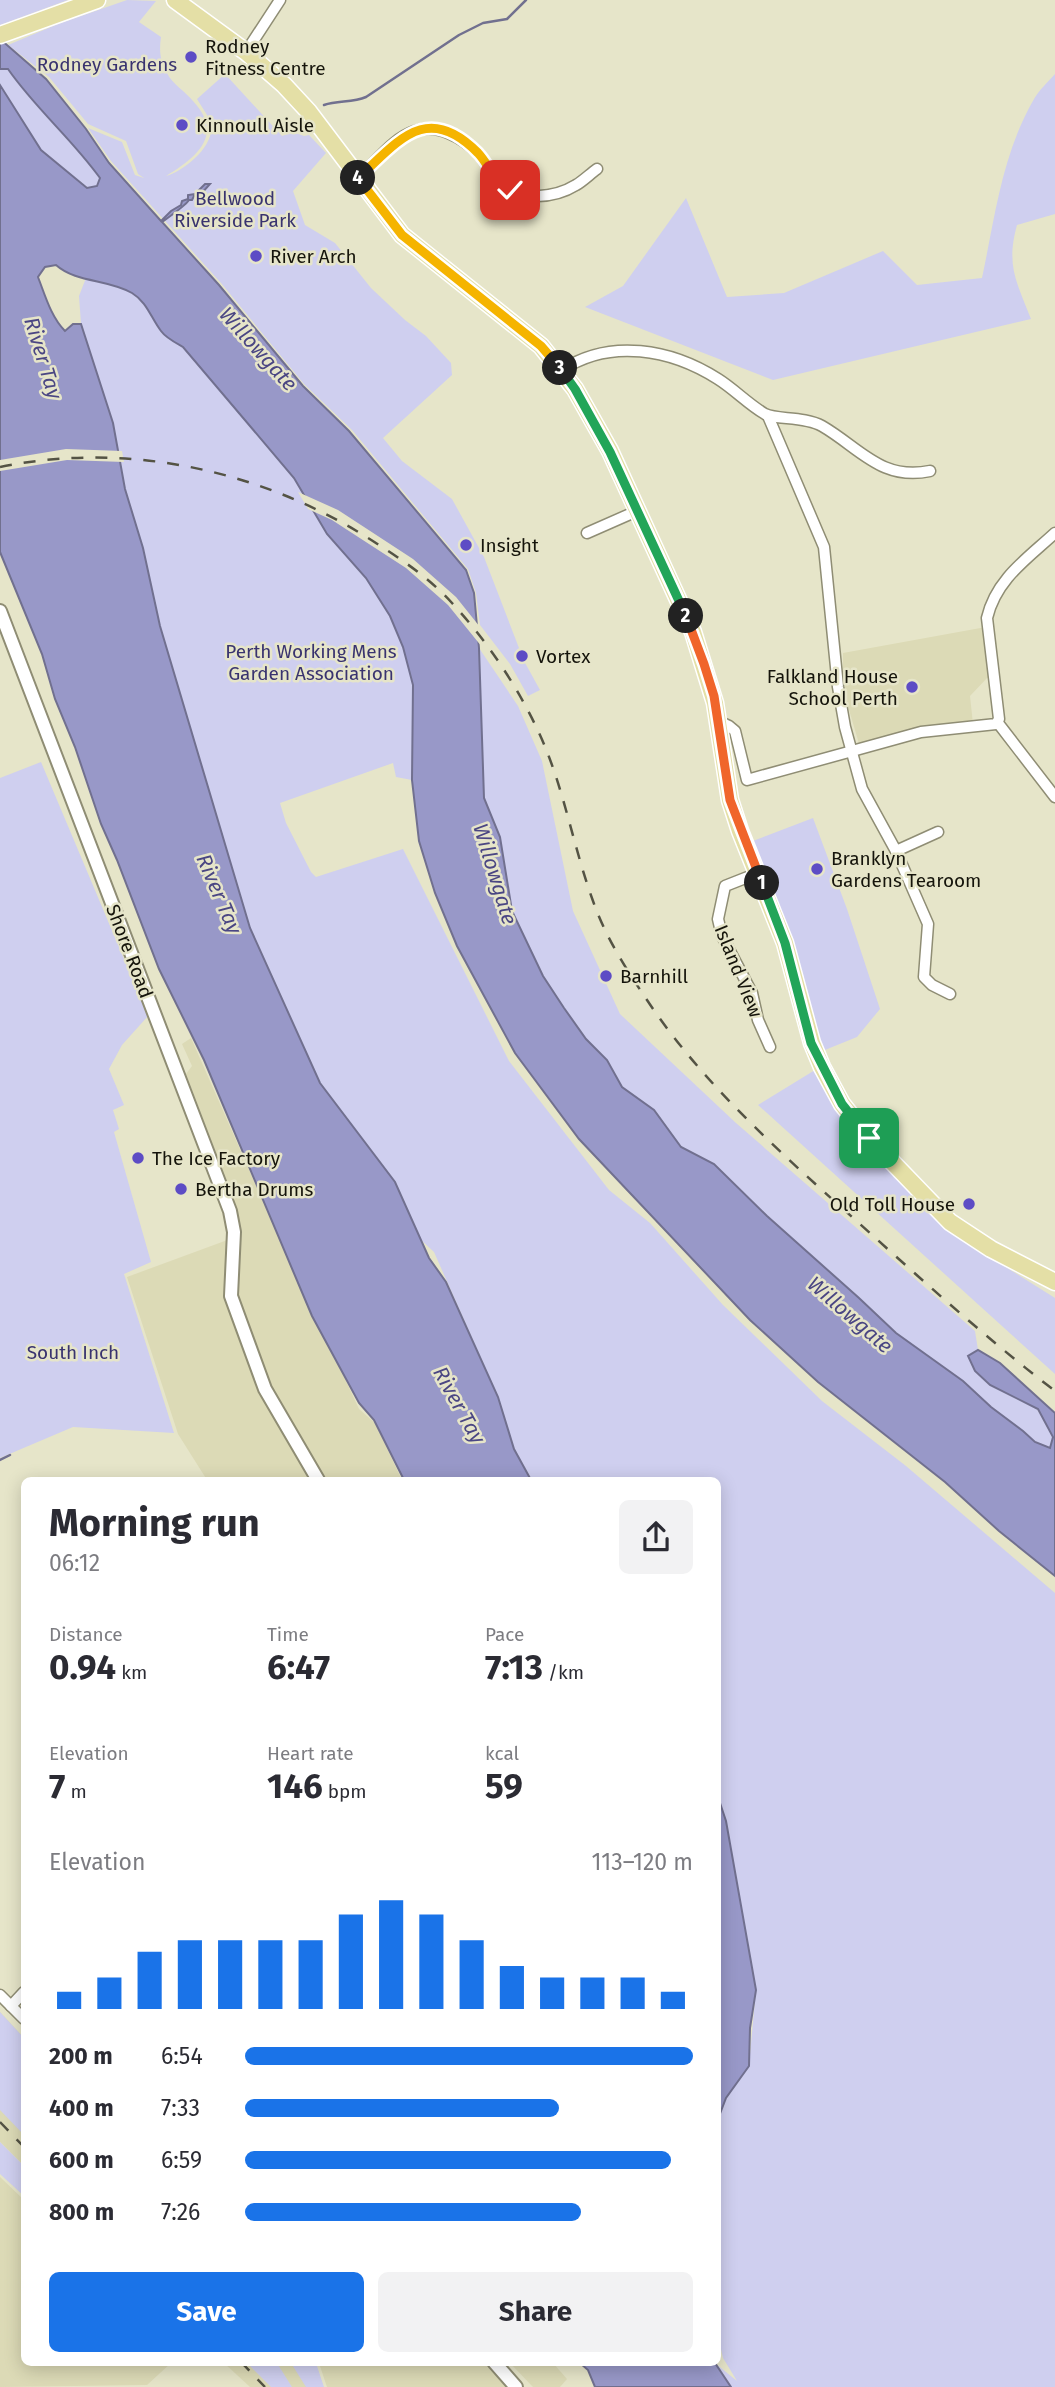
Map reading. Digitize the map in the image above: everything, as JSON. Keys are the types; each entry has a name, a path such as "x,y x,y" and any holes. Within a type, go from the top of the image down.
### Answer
{"main road":[{"path":"0,35 97,0"},
{"path":"175,0 246,52 284,85 309,112 402,235 541,346 562,370 592,417 693,632 710,679 730,800 785,943 811,1043 842,1104 869,1138 950,1222 990,1250 1055,1282"}],"street":[{"path":"246,52 280,0"},
{"path":"358,178 392,145 415,131 426,129 446,132 463,142 478,154 502,186 519,194 554,194 576,185 597,169"},
{"path":"562,370 578,362 621,351 637,350 665,355 717,379 768,416 824,547 838,688 845,727 862,789 896,851 928,924 924,977 932,985 950,994"},
{"path":"768,416 794,417 819,424 884,468 914,474 930,471"},
{"path":"587,533 637,511"},
{"path":"1055,533 1004,580 990,606 987,618 998,723 1055,797"},
{"name":"Shore Road","path":"0,611 230,1211 234,1232 231,1296 265,1389 316,1477"},
{"path":"719,722 735,731 747,780 920,732 998,723"},
{"path":"896,851 938,832"},
{"name":"Island View","path":"758,873 725,887 718,919 722,936 752,993 758,1020 770,1047"},
{"path":"0,1995 21,2017"},
{"path":"11,2006 21,1995"},
{"path":"498,2366 516,2387"}],"shaded area":[{"name":"Falkland House School Perth","path":"986,627 992,676 970,696 973,724 860,747 847,703 843,653"},
{"path":"191,1038 359,1409 375,1423 401,1477 205,1477 178,1434 127,1277 241,1235 233,1199 186,1074 192,1066 182,1044"},
{"path":"0,2012 21,2035 21,2163 0,2142"},
{"path":"0,2177 21,2197 21,2366 168,2366 147,2385 0,2387"},
{"path":"227,2366 306,2366 316,2387 250,2387"},
{"path":"320,2366 490,2366 510,2387 327,2387"},
{"path":"513,2366 556,2366 567,2379 560,2387 533,2387"}],"green space":[{"path":"0,0 68,0 0,25"},
{"name":"Bellwood Riverside Park","path":"127,0 156,1 139,22 161,37 161,56 165,69 172,81 202,113 206,125 203,144 196,153 166,176 189,163 208,141 211,124 197,99 225,74 282,136 293,132 309,135 326,153 293,191 305,225 335,243 371,288 426,336 451,363 452,375 383,438 402,461 452,499 484,557 524,661 540,690 528,696 510,664 480,625 476,593 468,569 352,430 304,384 221,283 111,161 88,128 122,142 135,175 144,178 138,174 126,141 88,124 49,77 8,45"},
{"path":"8,68 100,178 97,186 88,188 41,150 0,85 0,69"},
{"path":"1055,74 1055,214 1017,225 1012,251 1014,273 1031,319 773,380 585,307 623,286 686,198 727,297 784,293 883,251 917,285 982,278 1001,186 1014,142 1034,99"},
{"name":"Perth Working Mens Garden Association","path":"86,278 133,293 145,304 162,333 183,347 294,478 327,534 366,578 390,616 403,647 413,685 412,780 396,777 393,763 280,803 286,823 311,872 316,877 403,849 509,1061 609,1190 650,1223 723,1305 822,1401 906,1466 1055,1593 1055,2387 731,2387 717,2366 737,2381 723,2358 721,2349 721,2111 726,2098 749,2065 756,1990 726,1821 721,1806 721,1477 530,1477 514,1449 498,1397 434,1252 420,1239 395,1182 320,1083 250,928 160,626 143,548 81,324 79,296"},
{"path":"479,648 518,706 542,761 573,911 620,1014 736,1123 975,1331 978,1350 968,1356 988,1384 1037,1409 1053,1437 1050,1448 1035,1442 963,1381 896,1333 714,1164 681,1147 654,1110 622,1087 607,1060 586,1039 543,976 512,911 500,837 484,798"},
{"name":"South Inch","path":"41,762 148,1016 122,1045 109,1069 124,1105 113,1110 119,1129 114,1132 151,1262 124,1274 174,1433 73,1427 0,1458 0,778"},
{"path":"813,818 880,1009 857,1037 820,1052 793,939 753,841"},
{"path":"815,1070 855,1135 945,1229 1055,1298 1055,1374 758,1105"},
{"path":"0,2012 21,2035 21,2132 0,2110"},
{"path":"0,2142 21,2163 21,2193 0,2174"},
{"path":"250,2366 279,2366 292,2387 271,2387"},
{"path":"293,2366 317,2366 324,2387 306,2387"}],"water":[{"path":"0,39 46,79 109,163 161,221 181,205 182,201 188,199 188,195 195,194 205,184 210,184 162,222 219,285 303,386 349,431 466,570 474,593 479,648 484,798 500,837 512,911 543,976 586,1039 607,1060 622,1087 654,1110 681,1147 714,1164 896,1333 963,1381 1035,1442 1050,1448 1053,1437 1038,1409 990,1385 975,1371 968,1356 978,1350 1000,1363 1055,1413 1055,1576 999,1531 945,1482 818,1382 750,1320 579,1139 515,1053 457,946 435,893 419,841 412,780 413,685 403,647 390,616 366,578 327,534 294,478 183,347 163,334 141,301 132,293 113,285 73,275 56,265 45,267 38,277 49,306 65,331 73,324 81,324 113,423 125,489 143,548 160,626 250,928 320,1083 395,1182 429,1258 446,1282 498,1397 514,1449 529,1477 402,1477 374,1420 359,1403 312,1316 204,1060 159,969 101,824 75,747 55,699 42,654 0,552 0,85 41,150 87,188 97,186 100,178 8,69 0,69"},
{"path":"721,1806 726,1821 756,1990 750,2028 749,2066 726,2098 721,2111"},
{"path":"583,2366 717,2366 731,2387 595,2387"}],"pier":[{"path":"66,449 122,451 124,462 67,460 0,471 0,460"},
{"path":"298,492 338,510 413,559 456,597 480,627 482,647 448,605 406,568 332,520 308,509"}],"waterway":[{"path":"324,105 366,97 459,35 483,23 507,19 526,0"},
{"path":"0,1460 10,1455"}],"railway":[{"path":"0,467 50,460 100,458 149,461 198,469 247,482 294,499 339,521 401,559 436,587 490,649 531,717 556,776 598,914 631,976 671,1033 723,1095 781,1152 962,1314 1055,1391"},
{"path":"0,2122 21,2144"},
{"path":"245,2366 265,2387"}],"place":[{"name":"Rodney Fitness Centre","path":"191,57"},
{"name":"Kinnoull Aisle","path":"182,125"},
{"name":"River Arch","path":"256,256"},
{"name":"Insight","path":"466,545"},
{"name":"Vortex","path":"522,656"},
{"name":"Falkland House School Perth","path":"912,687"},
{"name":"Branklyn Gardens Tearoom","path":"817,869"},
{"name":"Barnhill","path":"606,976"},
{"name":"The Ice Factory","path":"138,1158"},
{"name":"Bertha Drums","path":"181,1189"},
{"name":"Old Toll House","path":"969,1204"}],"route":[{"path":"510,190 502,186 478,154 446,132 434,129 415,131 404,136 358,178 402,235 541,346 562,370 592,417 693,632 710,679 730,800 785,943 811,1043 842,1104 869,1138"}],"park label":[{"name":"Rodney Gardens","path":"107,64"}],"water label":[{"name":"Willowgate","path":"258,349"},
{"name":"River Tay","path":"43,358"},
{"name":"Willowgate","path":"495,874"},
{"name":"River Tay","path":"219,894"},
{"name":"Willowgate","path":"850,1315"},
{"name":"River Tay","path":"459,1405"}]}
